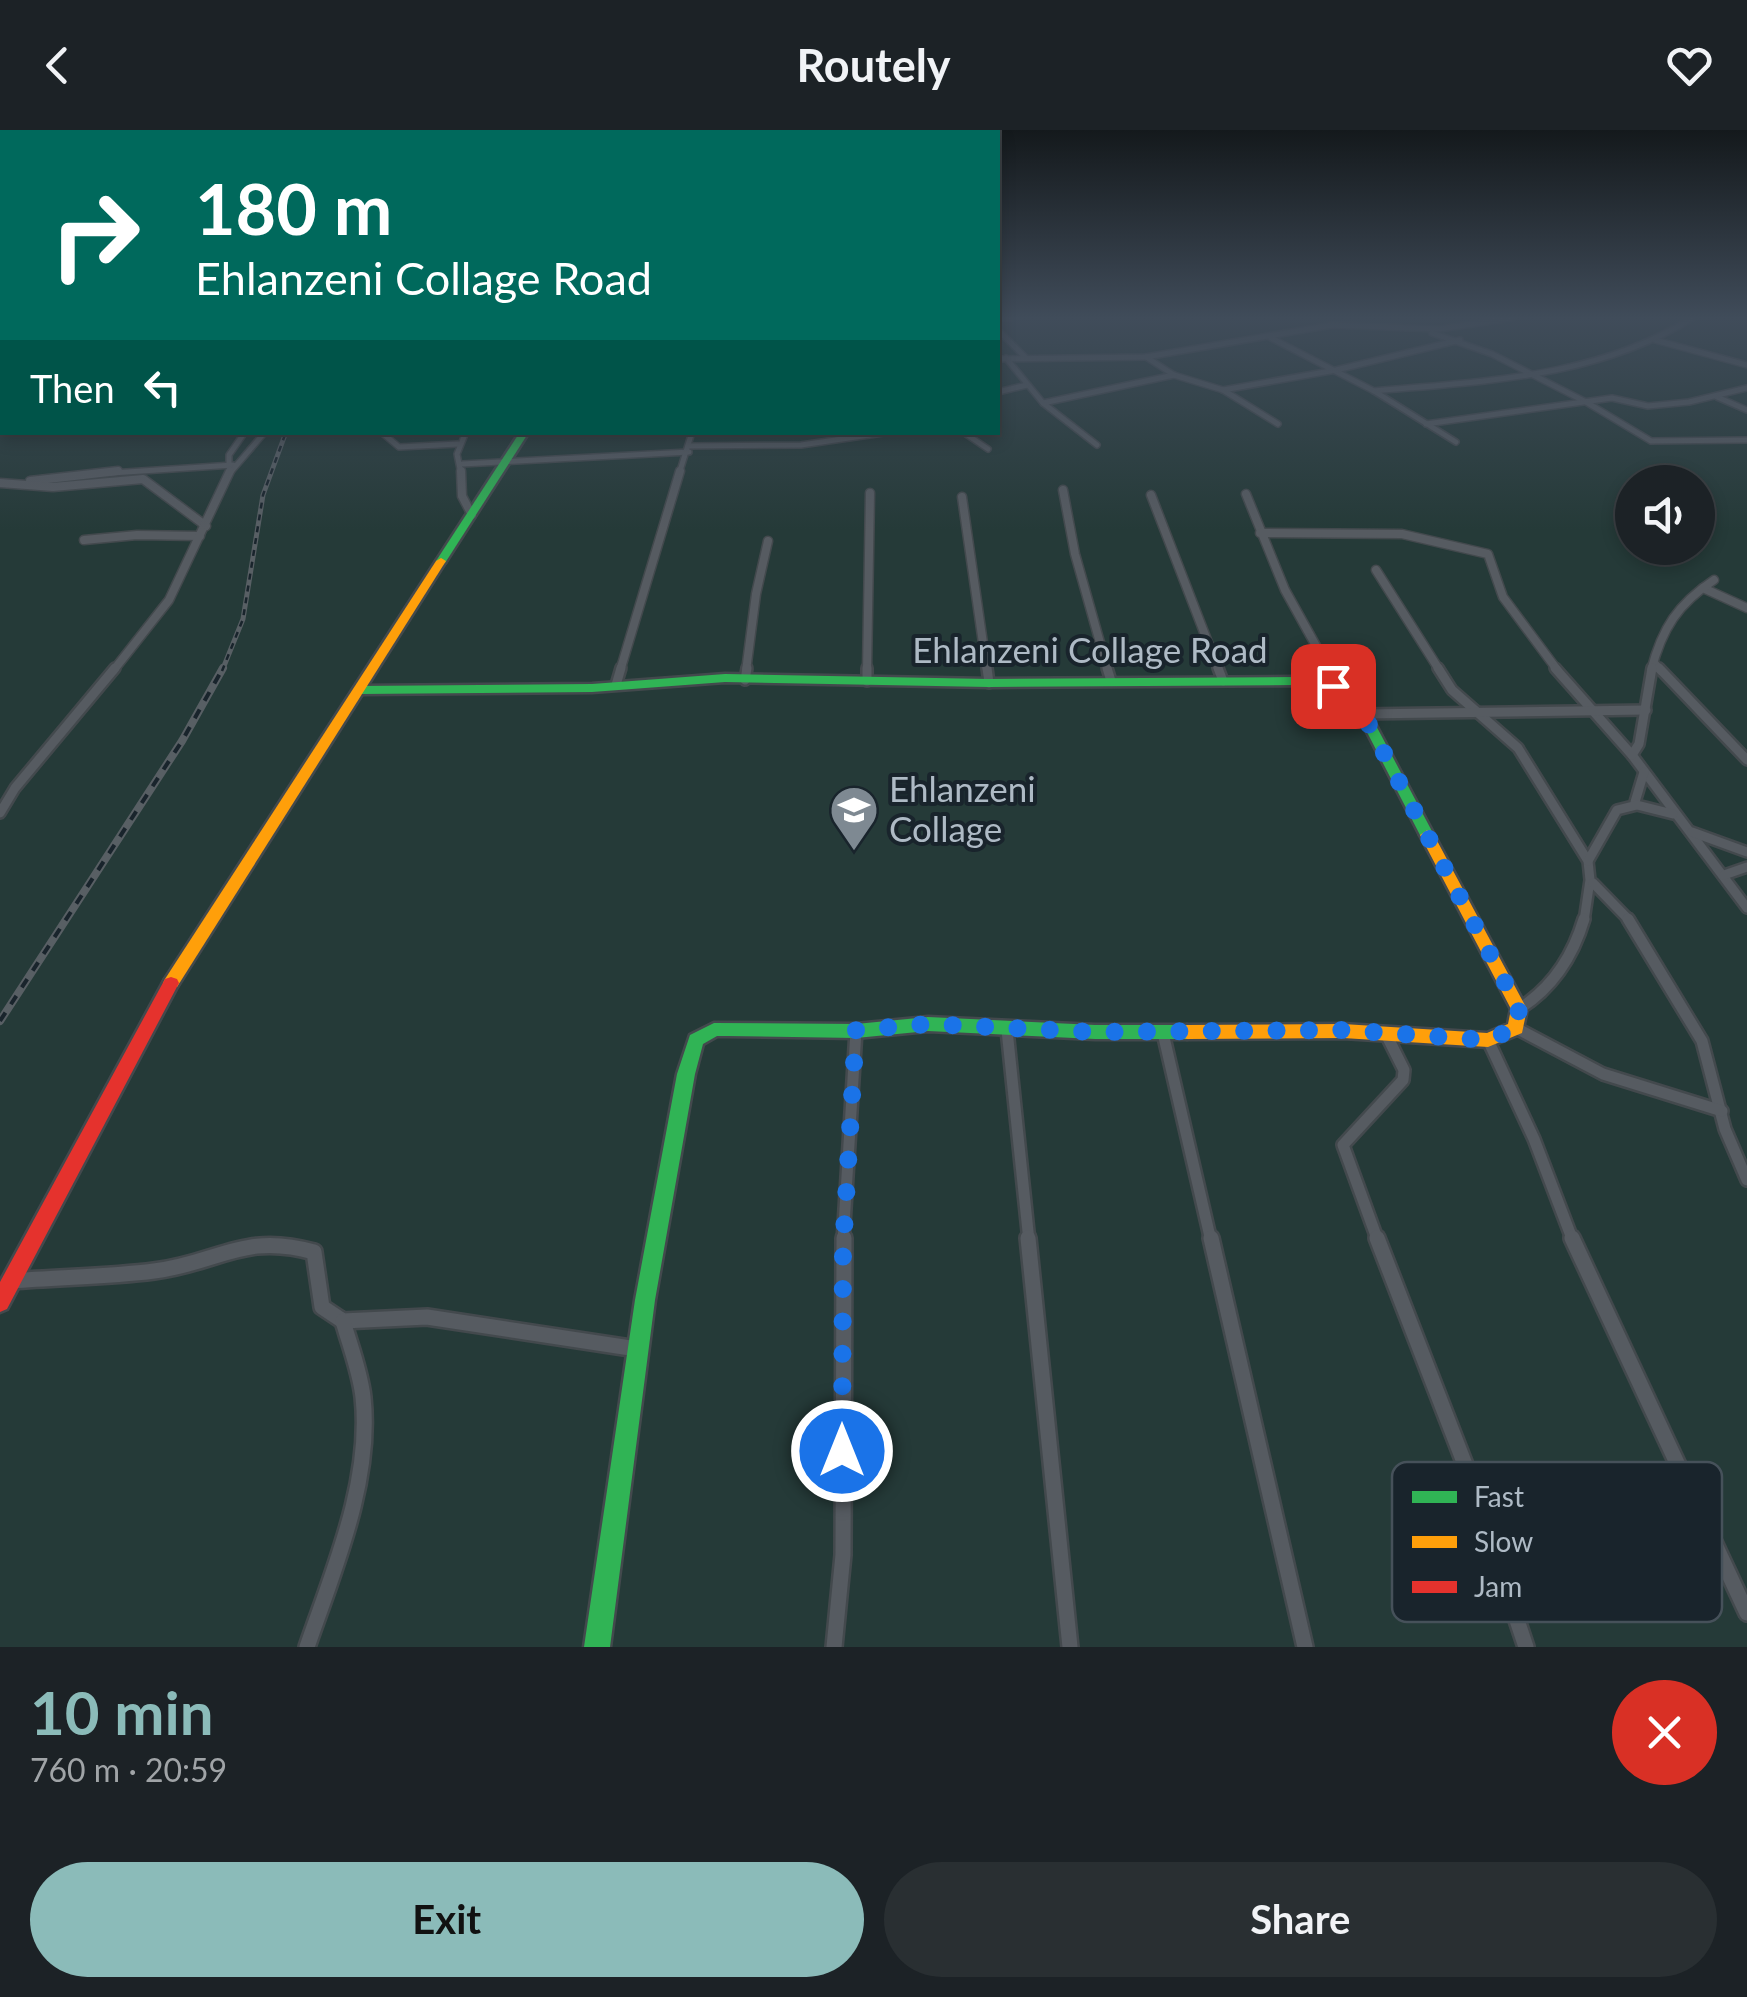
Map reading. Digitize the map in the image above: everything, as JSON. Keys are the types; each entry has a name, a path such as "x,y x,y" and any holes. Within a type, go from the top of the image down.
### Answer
{"street":[{"path":"1030,389 1042,403 1097,445"},
{"path":"1042,403 1109,389"},
{"path":"1219,389 1278,424"},
{"path":"1223,390 1230,389"},
{"path":"1370,389 1456,442"},
{"path":"1374,391 1392,389"},
{"path":"1560,389 1657,443 1747,440"},
{"path":"1426,424 1622,398 1652,406 1744,389"},
{"path":"1716,396 1747,410"},
{"path":"231,465 229,455 243,435"},
{"path":"0,813 15,788 170,600 186,557 206,526 231,465 262,435"},
{"path":"385,435 400,447 458,444"},
{"path":"464,435 458,444 457,458 462,464 458,492 472,516"},
{"path":"0,1302 180,966 523,435"},
{"path":"616,686 692,435"},
{"path":"462,464 801,445 869,435"},
{"path":"967,435 988,449"},
{"path":"0,483 231,465"},
{"path":"133,470 206,526"},
{"path":"23,482 55,487 143,479"},
{"path":"1063,490 1075,554 1111,681"},
{"path":"867,681 870,493"},
{"path":"1151,494 1222,681"},
{"path":"1246,494 1284,590 1328,662 1333,686 1352,696 1363,714 1519,1009 1516,1028"},
{"path":"962,497 989,683"},
{"path":"1260,533 1402,534 1488,554 1512,611 1535,645 1632,755 1747,908"},
{"path":"84,540 137,535 200,536"},
{"path":"746,680 756,594 768,541"},
{"path":"1376,570 1452,690 1518,748 1588,861 1594,883 1588,917 1538,1000 1519,1009"},
{"path":"1632,755 1639,744 1654,663 1675,612 1714,580"},
{"path":"1703,588 1747,608"},
{"path":"1654,663 1747,760"},
{"name":"Ehlanzeni Collage Road","path":"359,690 616,686 697,679 1222,681 1333,686"},
{"path":"1363,714 1646,710"},
{"path":"1588,861 1608,819 1635,802 1644,772"},
{"path":"1635,802 1675,814"},
{"path":"1687,830 1747,852"},
{"path":"1724,875 1747,867"},
{"path":"1594,883 1616,900 1686,1011 1708,1057 1732,1147 1747,1180"},
{"path":"597,1647 640,1350 686,1074 696,1040 714,1030 728,1029 856,1030 928,1024 1006,1030 1343,1030 1488,1040 1516,1028"},
{"path":"1516,1028 1603,1074 1722,1112"},
{"path":"834,1647 843,1556 843,1248 856,1030"},
{"path":"1006,1030 1070,1647"},
{"path":"1163,1032 1305,1647"},
{"path":"1386,1034 1404,1070 1403,1080 1348,1136 1343,1146 1464,1462"},
{"path":"1488,1040 1534,1139 1563,1220 1676,1462"},
{"path":"1732,1147 1747,1160"},
{"path":"0,1266 15,1274 170,1269 239,1244 300,1247 314,1252 318,1262 322,1308 343,1321 426,1316 640,1350"},
{"path":"306,1647 352,1503 364,1429 363,1397 343,1321"},
{"path":"1722,1560 1747,1614"},
{"path":"1519,1622 1526,1647"}],"green space":[{"path":"1000,389 1747,389 1747,1647 0,1647 0,435 1000,435"}],"railway":[{"path":"222,671 243,619 263,495 285,435"},
{"path":"0,1021 182,741 223,668"}],"traffic: fast":[{"path":"441,561 523,435"},
{"path":"359,690 592,688 725,678 989,683 1294,681 1344,690 1357,701 1427,835"},
{"path":"597,1647 645,1300 686,1074 696,1040 714,1030 728,1029 856,1031 928,1024 1187,1032"}],"traffic: slow":[{"path":"171,983 441,561"},
{"path":"1187,1032 1343,1031 1488,1040 1516,1028 1519,1009 1427,835"}],"traffic: jam":[{"path":"0,1302 171,983"}],"place":[{"name":"Ehlanzeni Collage","path":"854,852"}],"route":[{"path":"842,1451 843,1248 856,1030 902,1024 1095,1032 1343,1030 1488,1040 1516,1028 1519,1009 1410,801 1357,702 1333,686"}]}
